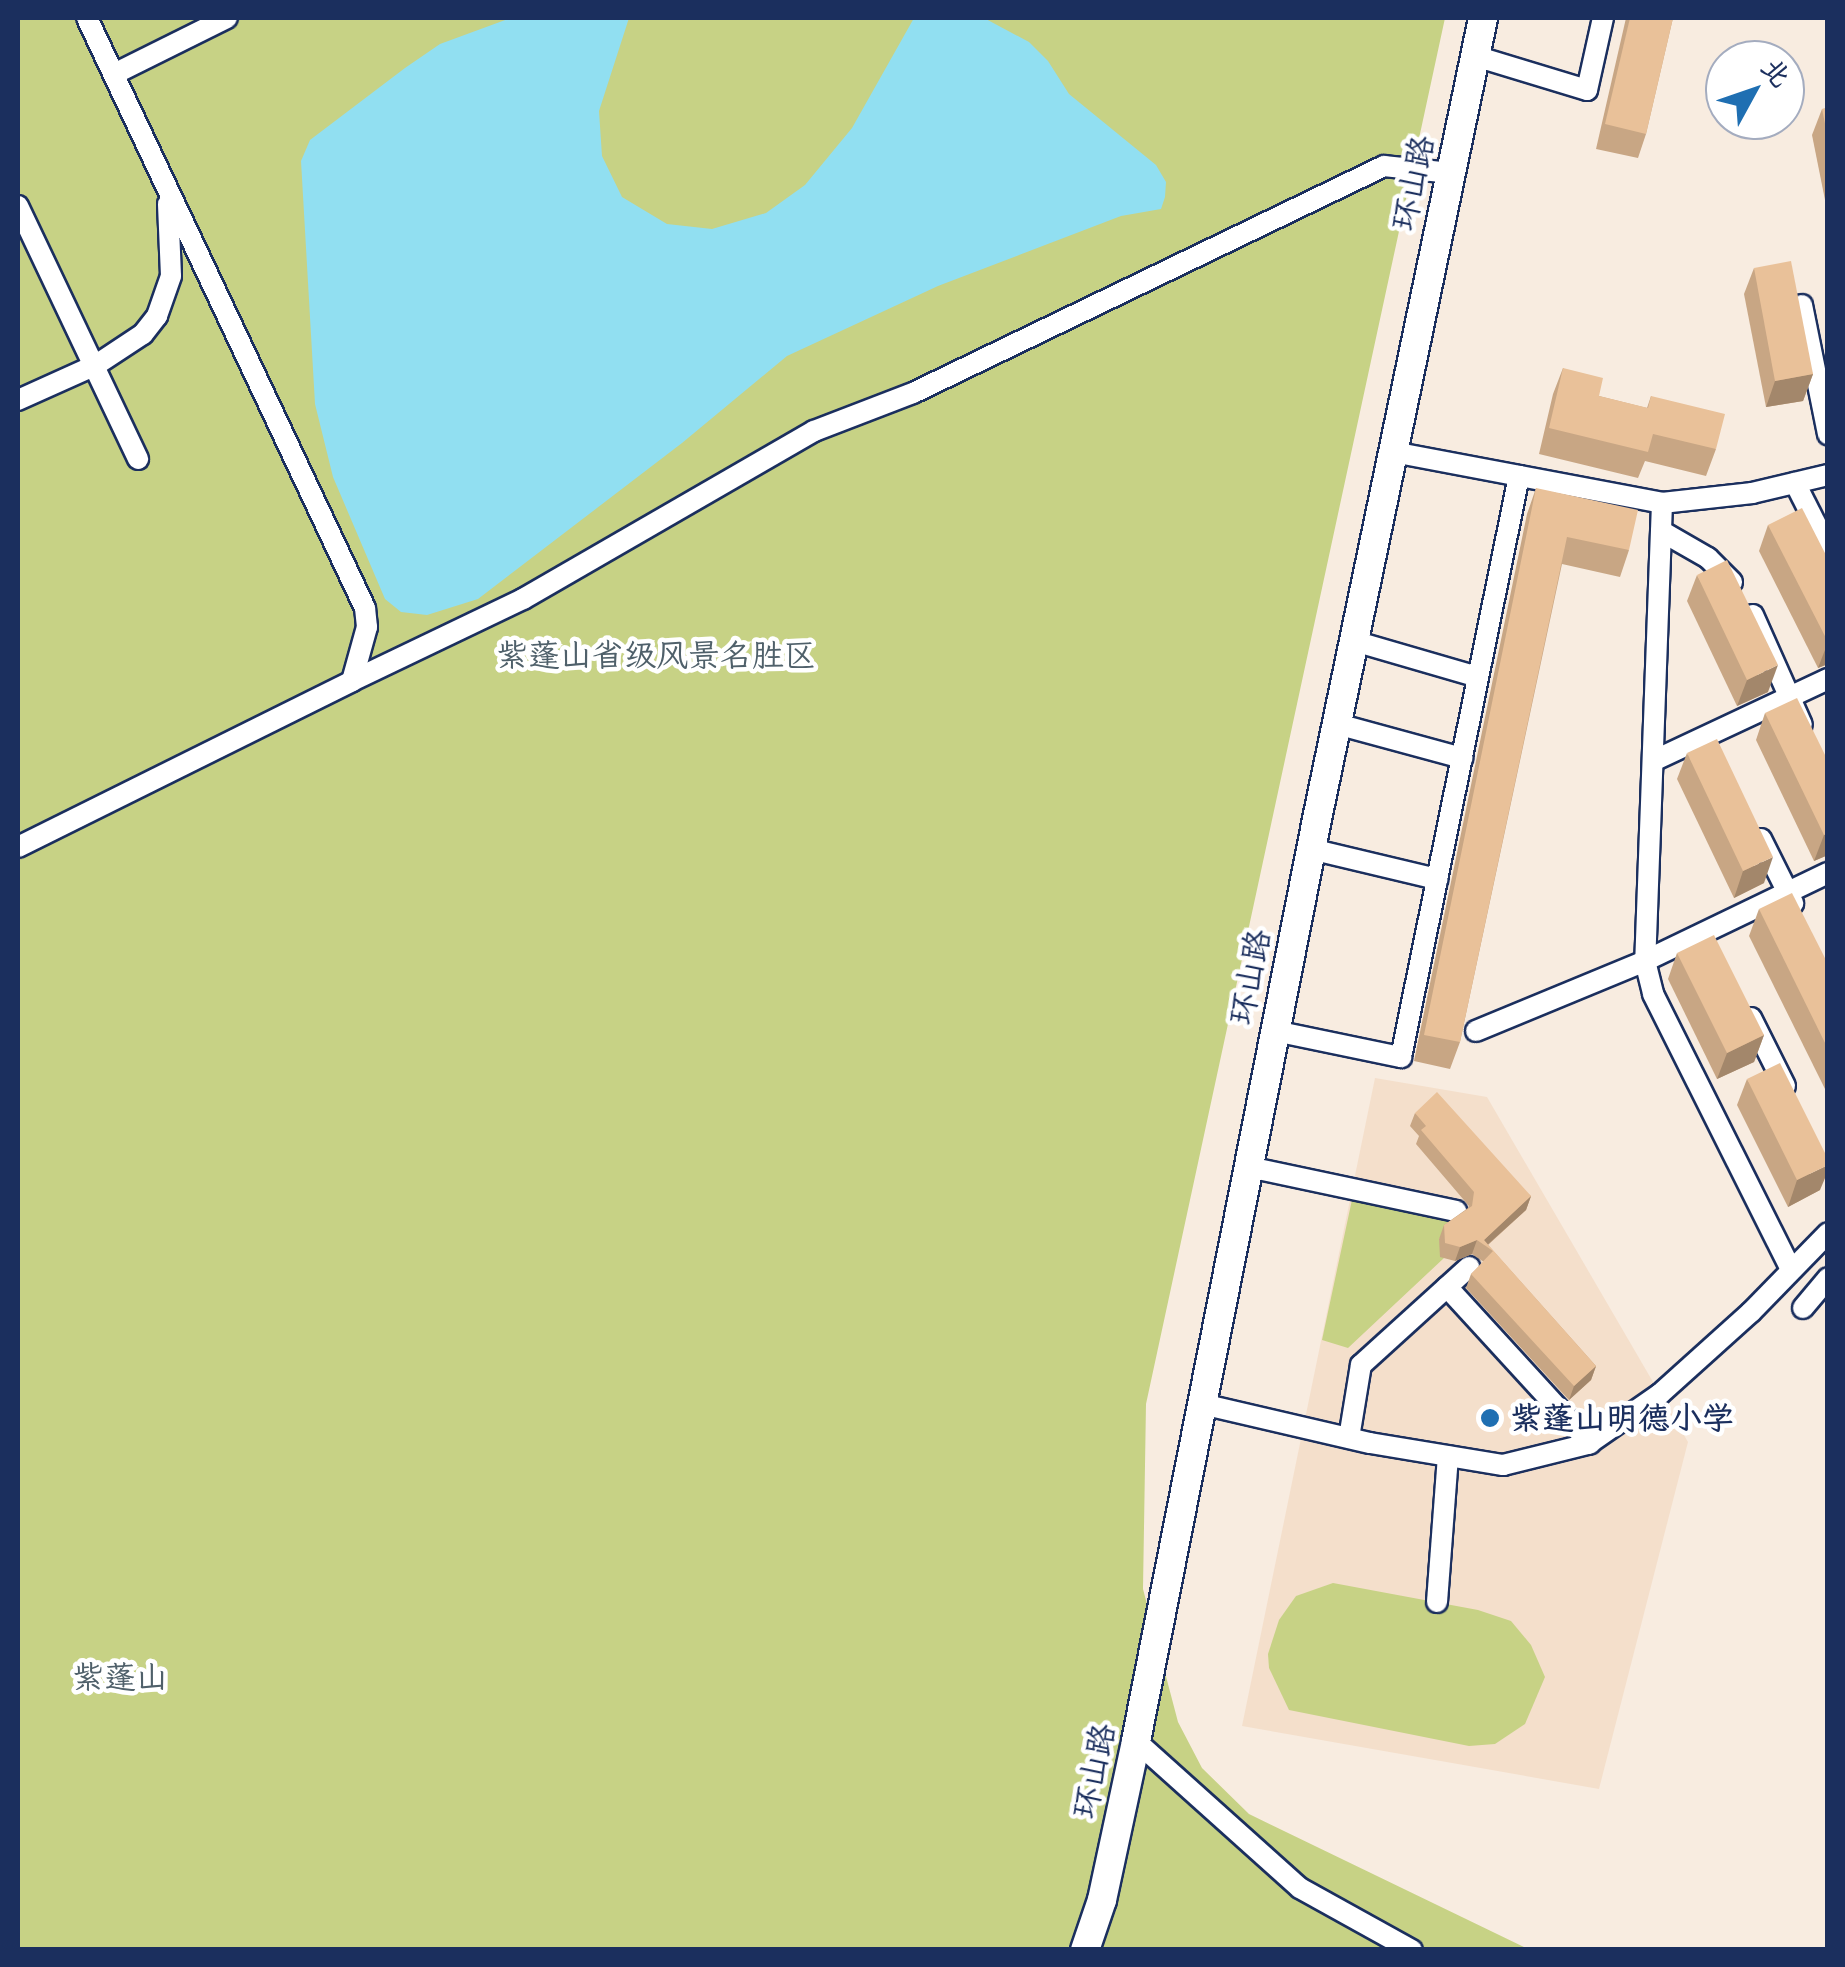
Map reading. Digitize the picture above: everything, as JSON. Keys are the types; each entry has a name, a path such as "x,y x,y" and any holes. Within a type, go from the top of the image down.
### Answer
{"main road":[{"name":"环山路","path":"1085,1950 1102,1900 1136,1740 1311,849 1483,18"}],"street":[{"path":"114,74 227,18"},
{"path":"1475,56 1587,90 1603,18"},
{"path":"88,20 365,608 366,638 352,681"},
{"path":"18,847 524,600 814,431 913,393 1384,166 1451,173"},
{"path":"18,400 96,365 143,334 170,291 167,192"},
{"path":"18,206 138,460"},
{"path":"1802,305 1828,434"},
{"path":"1393,452 1662,502 1752,493 1828,475"},
{"path":"1275,1032 1401,1058 1520,476"},
{"path":"1795,483 1828,548"},
{"path":"1662,502 1646,962 1662,1012 1791,1269"},
{"path":"1661,531 1708,558 1742,592 1812,747"},
{"path":"1354,641 1478,676"},
{"path":"1653,760 1714,743 1788,697 1828,678"},
{"path":"1337,724 1462,758"},
{"path":"1753,822 1804,924"},
{"path":"1311,849 1437,879"},
{"path":"1476,1031 1646,962 1712,940 1788,892 1828,873"},
{"path":"1742,1000 1793,1104"},
{"path":"1248,1167 1456,1211"},
{"path":"1202,1404 1349,1438 1503,1464 1590,1443 1660,1394 1828,1233"},
{"path":"1349,1438 1361,1365 1470,1267"},
{"path":"1803,1308 1828,1278"},
{"path":"1447,1287 1590,1443"},
{"path":"1437,1602 1448,1456"},
{"path":"1136,1740 1300,1888 1412,1950"}],"shaded area":[{"name":"紫蓬山明德小学","path":"1375,1078 1487,1097 1688,1442 1599,1789 1242,1726"}],"green space":[{"name":"紫蓬山省级风景名胜区","path":"18,18 1445,18 1146,1404 1143,1589 1178,1722 1202,1768 1249,1814 1528,1949 18,1949"},
{"path":"1353,1195 1454,1222 1439,1239 1444,1258 1348,1348 1322,1340"},
{"path":"1333,1583 1478,1610 1511,1621 1531,1645 1545,1677 1525,1724 1495,1744 1469,1746 1289,1710 1269,1668 1268,1654 1279,1620 1296,1596"}],"water":[{"path":"511,18 629,18 599,111 602,156 622,197 667,224 712,229 766,213 805,185 852,128 914,18 984,18 1029,42 1048,61 1069,94 1156,165 1166,182 1165,197 1161,209 1121,216 938,286 787,356 682,443 478,599 427,615 401,612 385,599 333,477 315,404 301,161 310,140 440,44"}],"building":[{"path":"1630,18 1673,18 1646,134 1605,124"},
{"path":"1828,108 1828,138 1822,109"},
{"path":"1791,261 1813,374 1775,381 1754,268"},
{"path":"1563,368 1603,378 1599,396 1648,408 1651,396 1725,414 1716,449 1653,434 1648,452 1549,428"},
{"path":"1536,488 1638,510 1629,550 1567,537 1460,1042 1424,1035"},
{"path":"1802,508 1828,559 1828,642 1768,525"},
{"path":"1727,560 1778,665 1747,680 1697,575"},
{"path":"1797,698 1828,761 1828,833 1824,835 1765,713"},
{"path":"1717,739 1773,857 1743,871 1687,753"},
{"path":"1792,893 1828,964 1828,1049 1759,909"},
{"path":"1714,935 1764,1035 1727,1053 1677,953"},
{"path":"1780,1063 1828,1159 1828,1165 1797,1180 1747,1079"},
{"path":"1437,1092 1531,1196 1484,1240 1596,1366 1574,1386 1471,1274 1493,1251 1477,1240 1460,1247 1445,1243 1444,1225 1472,1206 1474,1192 1421,1130 1426,1126 1415,1113"}],"place":[{"name":"紫蓬山明德小学","path":"1490,1418"}],"park label":[{"name":"紫蓬山","path":"120,1677"}]}
